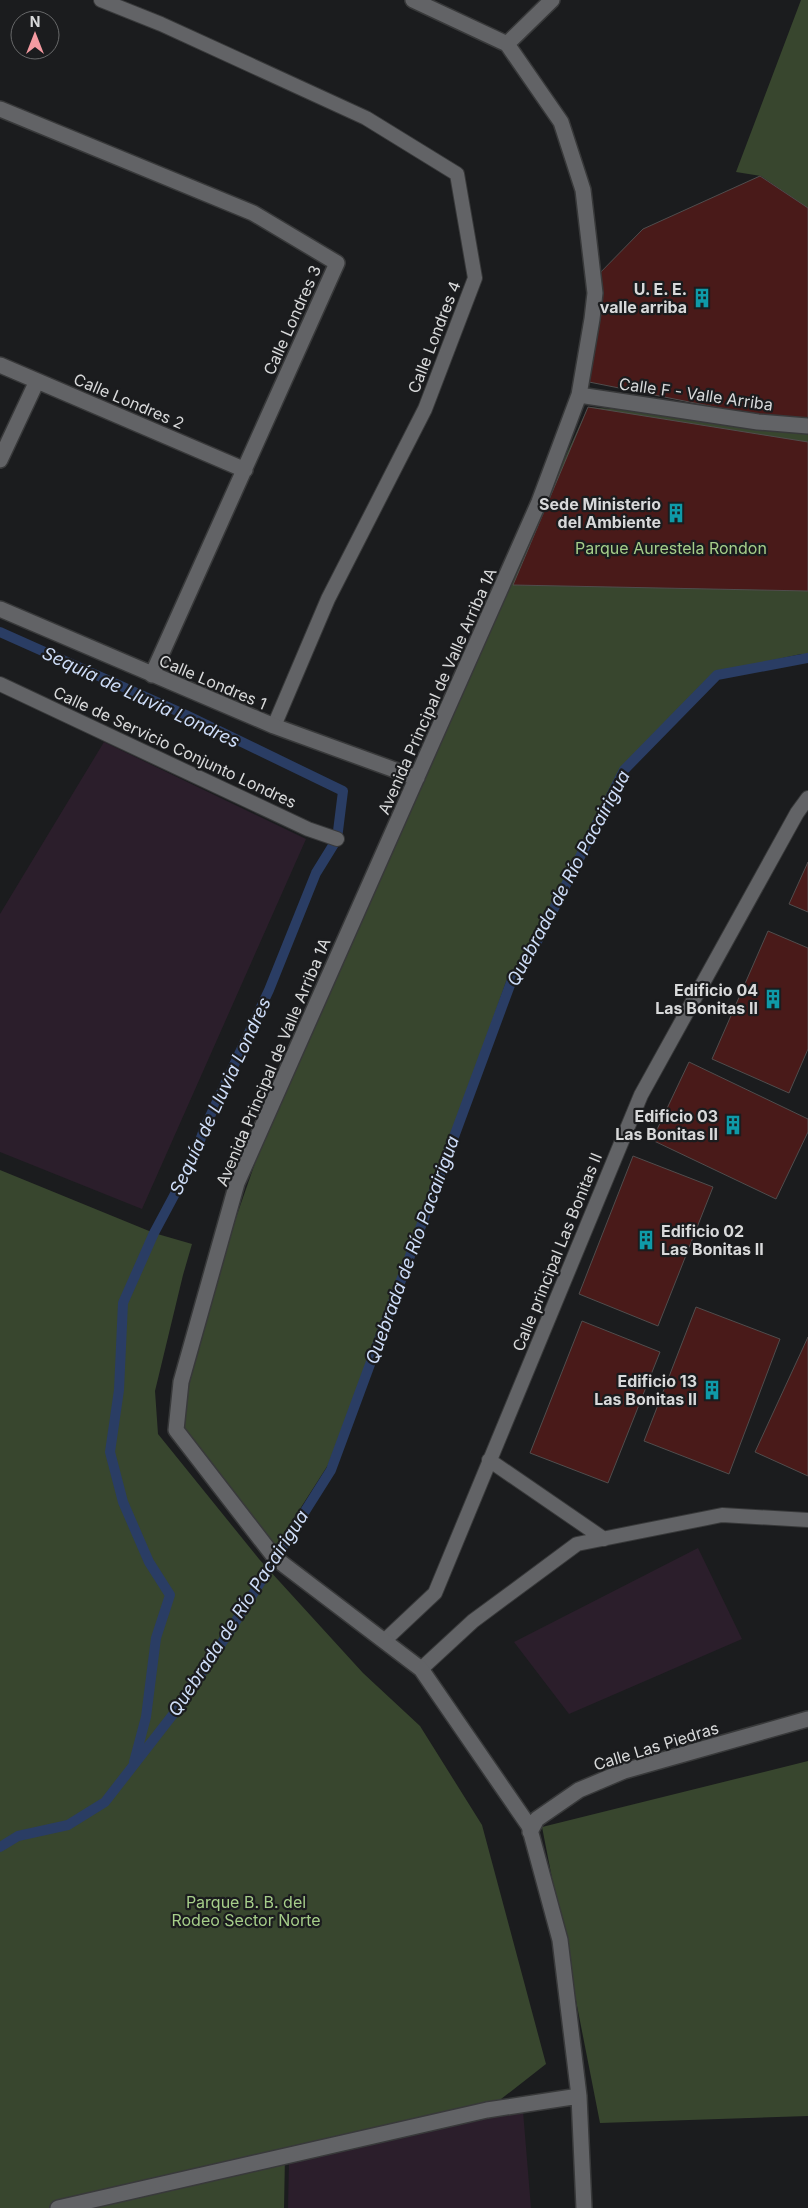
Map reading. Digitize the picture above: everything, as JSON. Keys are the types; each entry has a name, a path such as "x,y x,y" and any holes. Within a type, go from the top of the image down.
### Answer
{"street":[{"path":"413,0 507,44 552,0"},
{"name":"Avenida Principal de Valle Arriba 1A","path":"507,44 561,122 584,190 595,293 579,395 539,502 237,1183 181,1382 176,1430 275,1558 421,1669 529,1826 560,1940 579,2096 584,2208"},
{"name":"Calle Londres 3","path":"0,109 252,213 337,263 152,676"},
{"name":"Calle Londres 2","path":"0,365 245,470"},
{"path":"0,460 37,381"},
{"name":"Calle F - Valle Arriba","path":"579,395 758,422 808,426"},
{"name":"Calle Londres 1","path":"0,609 152,676 274,726 417,778"},
{"name":"Calle Las Piedras","path":"530,1832 537,1819 579,1790 624,1772 808,1719"},
{"path":"58,2208 478,2112 579,2096"}],"lane":[{"name":"Calle Londres 4","path":"101,0 161,24 366,118 457,174 475,278 425,408 328,598 274,726"},
{"name":"Calle de Servicio Conjunto Londres","path":"0,684 308,829 337,839"},
{"name":"Calle principal Las Bonitas II","path":"384,1642 435,1593 641,1095 754,889 797,813 808,798"},
{"path":"489,1460 604,1539"},
{"path":"421,1669 473,1621 577,1544 722,1515 808,1520"}],"shaded area":[{"path":"104,742 306,839 142,1209 0,1152 0,914"},
{"path":"698,1548 742,1639 569,1714 514,1642"},
{"path":"523,2111 531,2208 288,2208 289,2161"}],"green space":[{"path":"801,0 808,0 808,208 761,176 736,172"},
{"name":"Parque Aurestela Rondon","path":"588,407 808,425 808,655 801,654 715,673 621,769 536,939 507,979 400,1281 328,1465 275,1548 182,1428 185,1390 215,1278 269,1123 477,651"},
{"name":"Parque B. B. del Rodeo Sector Norte","path":"0,1170 154,1233 192,1244 155,1391 158,1434 259,1559 363,1673 420,1726 482,1825 546,2064 487,2110 285,2156 284,2208 0,2208"},
{"path":"808,1761 808,2116 600,2123 542,1827"}],"building":[{"name":"U. E. E. valle arriba","path":"760,176 808,208 808,424 589,382 593,280 643,229"},
{"name":"Sede Ministerio del Ambiente","path":"588,407 808,442 808,591 513,585"},
{"path":"808,862 808,912 789,904"},
{"name":"Edificio 04 Las Bonitas II","path":"768,931 808,948 808,1049 789,1093 712,1059"},
{"name":"Edificio 03 Las Bonitas II","path":"689,1062 808,1119 808,1132 776,1199 652,1140"},
{"name":"Edificio 02 Las Bonitas II","path":"633,1156 713,1187 658,1326 579,1294"},
{"name":"Edificio 13 Las Bonitas II","path":"696,1307 780,1339 729,1474 644,1441"},
{"path":"582,1321 660,1352 608,1483 530,1453"},
{"path":"808,1337 808,1476 755,1452"}],"waterway":[{"name":"Sequía de Lluvia Londres","path":"0,632 186,715 343,791 337,839 316,873 269,990 205,1127 192,1162 154,1233 123,1303 119,1390 110,1452 123,1502 149,1562 170,1595 156,1638 146,1717 134,1762"},
{"name":"Quebrada de Río Pacairigua","path":"0,1847 18,1836 68,1825 105,1802 178,1708 229,1632 331,1470 513,977 524,966 624,770 717,675 808,658"}],"place":[{"name":"U. E. E. valle arriba","path":"702,298"},
{"name":"Sede Ministerio del Ambiente","path":"676,513"},
{"name":"Edificio 04 Las Bonitas II","path":"773,999"},
{"name":"Edificio 03 Las Bonitas II","path":"733,1125"},
{"name":"Edificio 02 Las Bonitas II","path":"646,1240"},
{"name":"Edificio 13 Las Bonitas II","path":"712,1390"}]}
